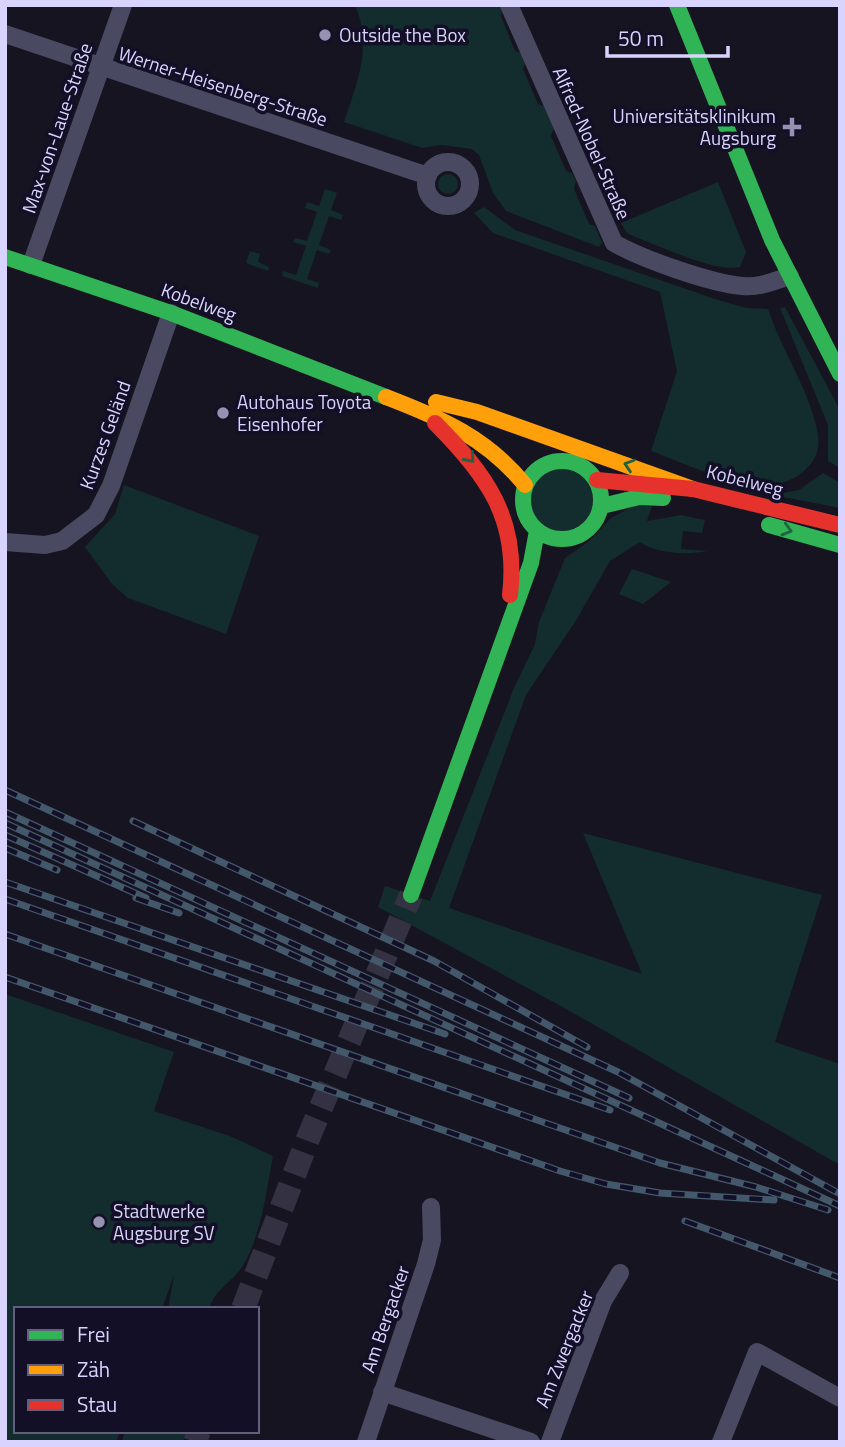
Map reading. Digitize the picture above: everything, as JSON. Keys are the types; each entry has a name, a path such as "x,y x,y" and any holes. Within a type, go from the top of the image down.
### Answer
{"main road":[{"path":"677,5 789,276 840,374"},
{"name":"Kobelweg","path":"5,257 171,313 377,390 475,421 505,442"},
{"path":"429,406 477,412 693,489"},
{"path":"429,406 476,464 494,491 506,522 514,575 496,663"},
{"name":"Kobelweg","path":"429,406 488,444 508,463 525,485"},
{"path":"526,456 544,465"},
{"path":"567,461 584,467 597,480 602,506 597,519 587,531 574,538 560,540 537,531 524,508 525,485 533,473 544,465 567,461"},
{"name":"Kobelweg","path":"597,480 693,489 840,525"},
{"name":"Kobelweg","path":"602,506 639,497 684,501 840,545"},
{"path":"805,517 840,516"},
{"path":"411,895 531,563 537,531"},
{"path":"496,663 560,540"}],"street":[{"name":"Max-von-Laue-Straße","path":"31,265 122,5"},
{"name":"Alfred-Nobel-Straße","path":"509,5 614,243 711,280 744,287 764,285 789,276"},
{"name":"Werner-Heisenberg-Straße","path":"5,34 428,176"},
{"name":"Kurzes Geländ","path":"5,542 45,545 62,541 96,515 111,486 171,313"},
{"name":"Am Bergacker","path":"366,1442 426,1264 432,1240 431,1207"},
{"name":"Am Zwergacker","path":"550,1442 603,1301 620,1273"},
{"path":"721,1442 757,1352 840,1398"},
{"path":"382,1392 531,1442"}],"green space":[{"path":"355,5 502,5 501,16 515,51 522,53 526,61 523,69 538,104 544,106 554,128 551,136 566,171 572,173 576,181 574,189 589,224 595,226 602,243 599,247 506,211 493,193 479,155 472,149 441,145 422,148 344,122 358,78 363,50 363,35"},
{"path":"448,174 455,177 458,184 455,191 448,194 441,191 438,184 441,177"},
{"path":"718,182 746,252 740,267 717,266 688,258 627,233 621,223"},
{"path":"325,189 337,193 331,210 343,215 341,220 329,216 319,245 331,250 329,254 317,250 307,279 319,283 318,288 282,276 283,271 296,275 306,246 293,242 295,238 307,241 317,212 305,208 307,202 319,206"},
{"path":"484,207 515,230 718,300 747,308 768,309 810,404 818,438 817,451 812,462 791,479 773,484 753,484 710,474 651,451 677,371 660,292 493,233 474,213"},
{"path":"250,251 260,254 258,262 269,267 268,271 246,263"},
{"path":"785,307 840,410 840,468 828,461 828,425 780,308"},
{"path":"562,469 584,478 593,500 584,522 562,531 540,522 531,500 540,478"},
{"path":"823,473 840,483 840,508 773,495 799,490"},
{"path":"124,485 259,536 226,634 128,598 112,584 85,547 115,514"},
{"path":"635,505 652,506 647,521 681,515 705,520 702,533 683,531 681,549 707,551 673,552 655,549 640,542 610,561 575,622 526,695 449,908 642,974 583,833 822,895 775,1042 840,1064 840,1165 559,1005 378,907 385,886 430,901 514,688 535,644 539,622 565,558 588,542 611,518"},
{"path":"632,569 671,582 643,604 619,594"},
{"name":"Stadtwerke Augsburg SV","path":"5,994 174,1052 154,1111 230,1136 273,1156 262,1213 249,1255 238,1273 215,1296 210,1307 168,1307 174,1275 163,1307 14,1307 14,1433 119,1433 116,1442 5,1442"},
{"path":"124,1433 185,1433 183,1442 122,1442"}],"tunnel":[{"path":"244,1307 309,1136 411,895"},
{"path":"195,1442 198,1433"}],"railway":[{"path":"5,790 618,1072 840,1194"},
{"path":"5,812 629,1098"},
{"path":"133,821 434,961 587,1047"},
{"path":"5,823 840,1206"},
{"path":"5,835 146,898"},
{"path":"5,848 57,870"},
{"path":"5,882 445,1034"},
{"path":"136,898 179,913"},
{"path":"5,899 610,1110"},
{"path":"5,934 660,1163 756,1187 828,1210"},
{"path":"5,977 560,1171 606,1184 660,1193 774,1200"},
{"path":"685,1221 840,1278"}],"traffic: fast":[{"path":"677,5 772,240 840,374"},
{"path":"5,257 171,313 386,397"},
{"path":"562,461 577,464 590,472 598,485 601,500 598,515 590,528 577,536 562,539 547,536 534,528 526,515 523,500 526,485 534,472 547,464 562,461"},
{"path":"602,506 639,497 663,498"},
{"path":"769,525 840,545"},
{"path":"411,895 531,563 537,531"}],"traffic: slow":[{"path":"386,397 462,431 495,454 525,485"},
{"path":"436,402 477,412 693,489"}],"traffic: jam":[{"path":"435,423 470,461 495,500 509,543 510,595"},
{"path":"597,480 693,489 840,525"}],"place":[{"name":"Outside the Box","path":"325,35"},
{"name":"Universitätsklinikum Augsburg","path":"792,127"},
{"name":"Autohaus Toyota Eisenhofer","path":"223,413"},
{"name":"Stadtwerke Augsburg SV","path":"99,1222"}]}
